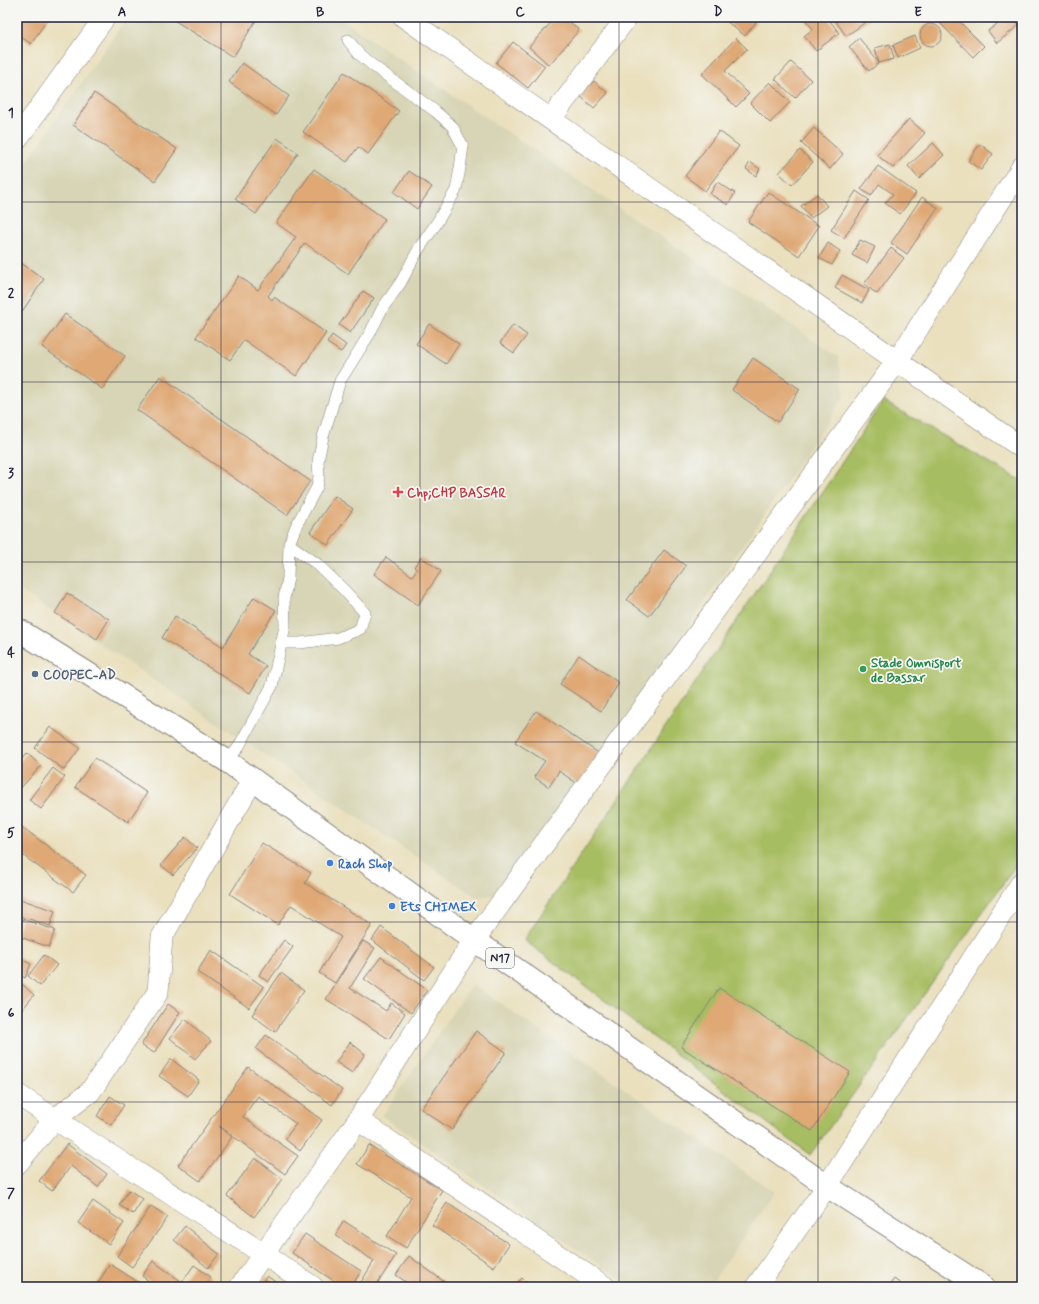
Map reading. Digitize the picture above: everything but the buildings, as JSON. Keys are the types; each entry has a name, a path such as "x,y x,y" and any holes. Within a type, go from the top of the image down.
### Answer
{"main road":[{"name":"N17","path":"17,629 227,761 474,940 827,1186 984,1287"}],"street":[{"path":"17,139 105,17"},
{"path":"404,17 1022,448"},
{"path":"550,119 627,17"},
{"path":"240,1287 358,1120 474,940 897,361 1022,166"},
{"path":"17,1164 54,1120 90,1092 158,992 162,937 253,779"},
{"path":"756,1287 827,1186 1022,882"},
{"path":"17,1094 54,1120 313,1287"},
{"path":"358,1120 605,1287"}],"lane":[{"path":"227,761 238,748 272,686 285,626 284,598 288,578 289,544 296,526 317,487 319,478 318,461 323,437 340,381 370,333 382,309 401,282 418,250 436,224 456,190 463,146 452,126 435,111 372,65 359,54 348,40"},
{"path":"281,643 338,638 360,629 365,613 317,564 289,544"}],"shaded area":[{"name":"Chp;CHP BASSAR","path":"127,17 338,17 838,357 845,396 506,894 476,897 17,588 17,176"},
{"path":"472,984 774,1192 709,1287 632,1287 382,1116"}],"green space":[{"name":"Stade Omnisport de Bassar","path":"883,401 1022,481 1022,857 810,1155 524,940"}],"place":[{"name":"Chp;CHP BASSAR","path":"398,492"},
{"name":"Stade Omnisport de Bassar","path":"863,669"},
{"name":"COOPEC-AD","path":"35,674"},
{"name":"Rach Shop","path":"330,863"},
{"name":"Ets CHIMEX","path":"392,906"}]}
